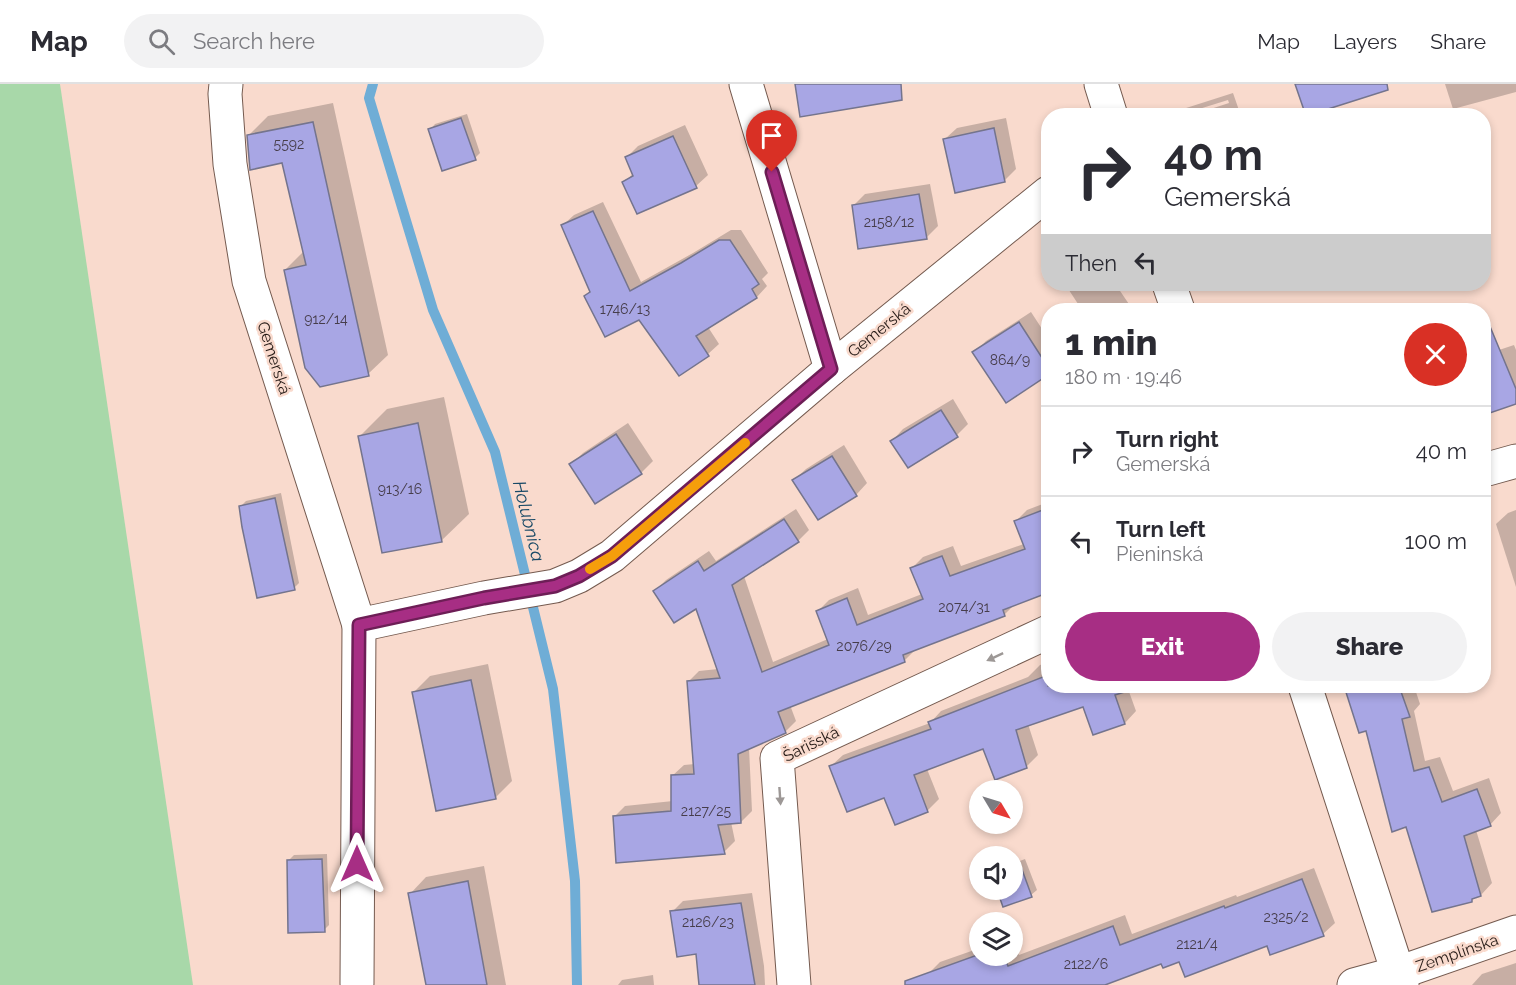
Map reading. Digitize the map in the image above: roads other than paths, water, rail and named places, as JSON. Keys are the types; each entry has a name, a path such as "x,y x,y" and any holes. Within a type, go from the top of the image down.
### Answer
{"street":[{"name":"Gemerská","path":"226,84 230,164 249,281 359,625 357,983"},
{"path":"746,84 831,369"},
{"path":"1101,84 1108,108"},
{"name":"Gemerská","path":"359,625 555,586 579,576 612,556 831,369 1041,199"},
{"path":"1491,468 1516,461"},
{"name":"Šarišská","path":"794,985 777,758 1041,635"},
{"path":"1307,693 1400,979 1354,985"},
{"name":"Zemplínska","path":"1400,979 1516,932"}],"waterway":[{"name":"Holubnica","path":"373,84 369,98 433,310 495,452 553,689 575,881 577,985"}]}
